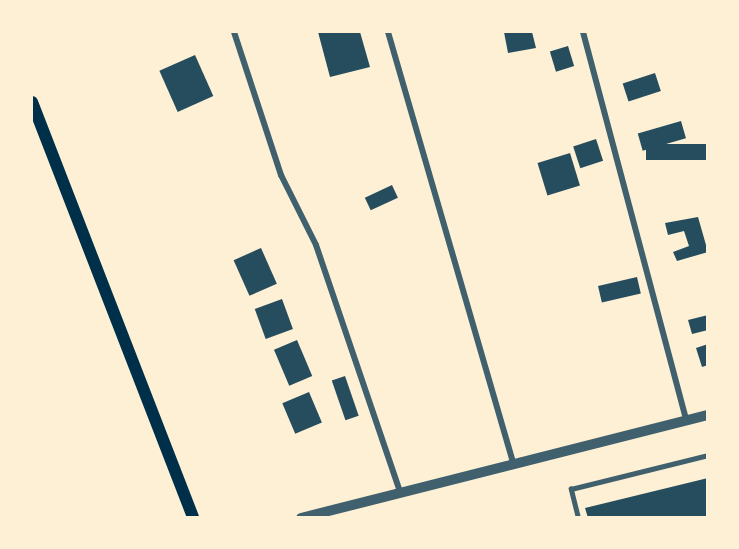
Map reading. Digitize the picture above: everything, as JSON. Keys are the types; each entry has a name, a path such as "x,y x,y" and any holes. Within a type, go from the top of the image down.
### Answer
{"main road":[{"path":"32,102 193,518"}],"street":[{"path":"234,32 281,174 316,245 400,492"},
{"path":"388,32 513,463"},
{"path":"583,32 686,420"},
{"path":"301,518 708,415"}],"lane":[{"path":"578,518 571,489 708,455"}],"building":[{"path":"318,32 360,32 370,67 330,77"},
{"path":"504,32 532,32 536,48 508,53"},
{"path":"568,46 574,66 556,72 550,52"},
{"path":"195,55 213,96 178,112 159,71"},
{"path":"655,73 661,91 629,102 623,84"},
{"path":"681,121 686,138 643,151 638,133"},
{"path":"596,139 603,161 580,168 573,146"},
{"path":"646,144 708,144 708,160 646,160"},
{"path":"570,153 580,186 547,195 537,163"},
{"path":"392,185 398,198 371,210 365,198"},
{"path":"698,217 708,252 677,261 673,252 689,246 684,231 668,235 665,223"},
{"path":"261,248 277,284 249,296 234,260"},
{"path":"637,277 641,294 602,303 598,286"},
{"path":"282,299 293,329 266,339 255,309"},
{"path":"708,315 708,330 692,334 688,320"},
{"path":"297,340 312,376 289,386 274,350"},
{"path":"708,344 708,365 702,367 696,348"},
{"path":"345,376 359,416 345,420 332,381"},
{"path":"309,392 322,422 295,434 282,403"},
{"path":"708,478 708,518 588,518 585,508"}]}
